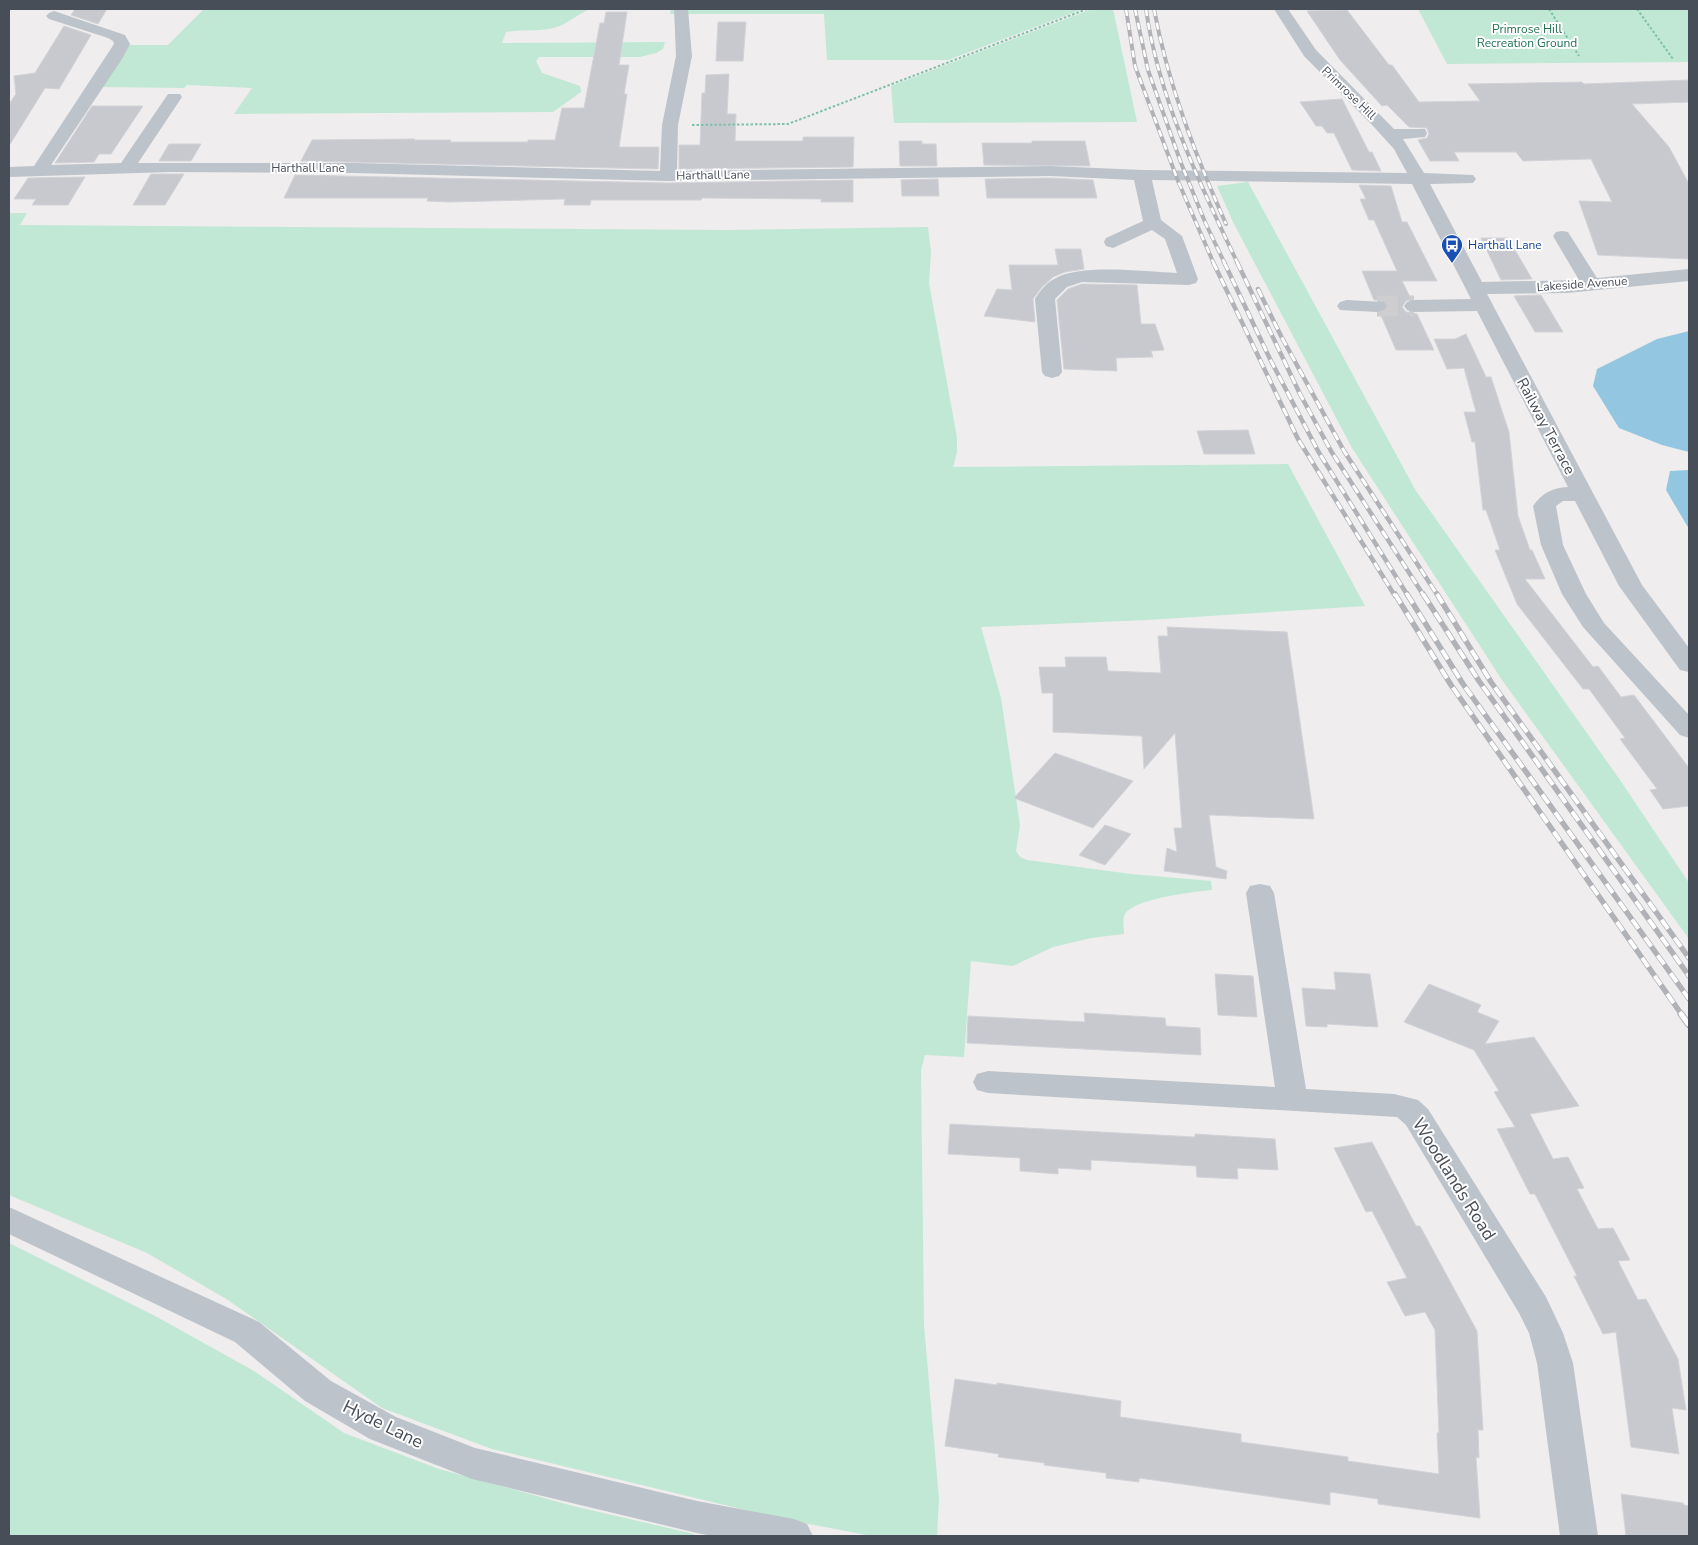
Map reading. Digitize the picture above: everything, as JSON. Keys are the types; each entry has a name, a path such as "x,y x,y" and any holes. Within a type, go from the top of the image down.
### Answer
{"street":[{"path":"668,176 670,125 684,56 681,9"},
{"path":"1281,9 1291,9"},
{"name":"Primrose Hill","path":"1281,9 1310,53 1401,147 1417,177"},
{"path":"39,171 114,59 122,44 120,38 113,34 54,16"},
{"path":"126,168 174,97"},
{"path":"1390,134 1420,132"},
{"name":"Harthall Lane","path":"9,172 126,168 354,168 668,176 1040,172 1142,175 1467,178"},
{"path":"1052,372 1045,299 1050,289 1058,284 1082,276 1189,279 1173,236 1154,223 1142,175"},
{"name":"Railway Terrace","path":"1417,177 1631,586 1689,665"},
{"path":"1113,242 1154,223"},
{"path":"1562,236 1591,284"},
{"name":"Lakeside Avenue","path":"1414,306 1546,287 1689,276"},
{"path":"1347,306 1377,306"},
{"path":"1582,494 1560,494 1550,497 1544,506 1552,545 1574,594 1596,627 1689,730"},
{"path":"1260,893 1292,1099"},
{"name":"Woodlands Road","path":"988,1082 1394,1105 1407,1108 1417,1117 1534,1307 1546,1333 1555,1363 1578,1536"},
{"name":"Hyde Lane","path":"9,1220 248,1332 318,1390 383,1428 472,1464 697,1517 794,1536"}],"path":[{"path":"670,125 788,124 1087,9"},
{"path":"1549,9 1579,56"},
{"path":"1637,9 1673,59"}],"green space":[{"path":"204,9 590,9 553,28 506,32 502,43 665,42 663,49 640,57 539,57 536,61 542,73 580,86 581,92 553,112 234,114 252,88 187,85 184,88 101,87 129,45 168,45"},
{"path":"671,9 1083,9 948,60 827,60 824,14 670,14"},
{"path":"1092,9 1113,9 1137,122 894,123 891,86"},
{"name":"Primrose Hill Recreation Ground","path":"1418,9 1689,9 1689,62 1447,64"},
{"path":"1248,182 1416,491 1620,780 1689,883 1689,939 1502,680 1352,448 1233,222 1217,186"},
{"path":"9,213 27,213 20,225 726,230 928,227 931,252 929,283 957,438 957,452 953,467 1288,464 1365,606 1147,620 981,627 1001,698 1020,825 1016,851 1020,857 1027,860 1131,874 1211,881 1212,890 1152,900 1131,908 1124,916 1124,934 1091,938 1053,947 1013,966 971,961 964,1057 925,1055 921,1070 924,1325 939,1499 937,1536 872,1536 783,1519 492,1449 382,1408 228,1300 147,1253 9,1195"},
{"path":"9,1243 157,1317 254,1371 344,1433 439,1469 573,1506 694,1534 693,1536 9,1536"}],"water":[{"path":"1689,331 1689,452 1662,445 1619,428 1593,386 1597,369 1657,339"},
{"path":"1689,470 1689,529 1666,490 1670,471"}],"building":[{"path":"75,9 107,9 98,24 71,15"},
{"path":"1347,10 1389,65 1392,65 1419,102 1480,101 1468,84 1582,82 1584,84 1689,80 1689,102 1632,104 1669,147 1689,184 1689,259 1598,255 1579,201 1612,202 1591,159 1523,161 1516,152 1454,152 1459,161 1430,161 1418,140 1427,138 1429,134 1427,128 1409,127 1387,105 1382,106 1340,60 1307,11"},
{"path":"606,12 627,12 619,65 629,65 624,94 627,94 619,147 659,147 658,169 301,161 312,140 415,139 451,140 450,142 528,142 528,140 555,140 562,108 584,108 600,23 604,23"},
{"path":"718,22 746,22 743,61 716,61"},
{"path":"64,26 91,35 59,89 45,88 9,146 9,104 16,94 14,76 35,73"},
{"path":"729,74 727,114 736,114 735,141 803,141 803,137 854,137 853,167 679,169 679,145 700,145 702,93 705,93 706,75"},
{"path":"1342,99 1369,152 1372,152 1381,171 1352,170 1334,133 1327,133 1322,126 1316,126 1300,102"},
{"path":"92,106 143,106 111,154 99,154 94,162 55,163"},
{"path":"899,141 922,141 922,144 936,144 937,166 900,166"},
{"path":"1032,141 1085,141 1090,166 984,165 982,143 1032,143"},
{"path":"169,144 201,144 191,161 159,161"},
{"path":"151,174 184,174 165,205 133,205"},
{"path":"295,175 668,183 853,180 853,202 821,202 821,199 702,198 701,200 591,200 590,205 564,205 565,199 450,202 427,201 428,198 284,198"},
{"path":"85,177 68,205 32,205 36,199 14,199 28,178"},
{"path":"1050,178 1093,180 1097,198 987,198 985,179"},
{"path":"938,179 939,196 902,196 901,180"},
{"path":"1359,185 1391,186 1402,222 1407,222 1437,281 1402,281 1411,299 1406,301 1402,307 1406,312 1417,314 1434,350 1396,350 1380,313 1386,311 1388,305 1384,300 1374,300 1362,271 1397,271 1374,220 1369,220 1360,199 1366,199"},
{"path":"1481,238 1508,238 1532,279 1501,280"},
{"path":"1055,249 1081,249 1084,269 1065,272 1053,277 1042,287 1033,299 1035,322 984,316 997,289 1012,290 1009,265 1058,265"},
{"path":"1082,284 1137,285 1141,324 1155,324 1164,350 1151,351 1153,357 1116,358 1117,371 1064,369 1057,300 1068,289"},
{"path":"1541,295 1563,332 1535,332 1514,296"},
{"path":"1466,334 1486,377 1491,377 1509,432 1518,516 1530,550 1532,550 1545,579 1525,579 1593,667 1598,666 1621,697 1634,695 1689,768 1689,806 1663,809 1650,790 1657,789 1620,739 1625,738 1589,689 1583,689 1517,604 1495,550 1500,550 1486,510 1483,510 1475,442 1472,442 1464,412 1476,412 1464,368 1447,369 1434,339 1455,339"},
{"path":"1248,430 1255,454 1204,454 1197,431"},
{"path":"1167,627 1287,632 1314,819 1209,815 1216,867 1227,871 1226,879 1164,871 1167,848 1177,852 1174,828 1182,828 1175,733 1144,769 1142,736 1053,732 1053,693 1042,693 1039,667 1066,667 1065,657 1106,657 1108,671 1161,673 1158,636 1168,636"},
{"path":"1055,753 1133,781 1093,828 1014,798"},
{"path":"1105,825 1131,834 1105,865 1079,855"},
{"path":"1334,972 1370,974 1378,1027 1327,1024 1327,1027 1306,1026 1302,988 1336,990"},
{"path":"1215,974 1253,976 1257,1017 1218,1015"},
{"path":"1429,984 1481,1005 1477,1012 1499,1021 1485,1044 1534,1037 1579,1106 1530,1114 1553,1159 1568,1157 1584,1188 1577,1189 1598,1229 1613,1228 1630,1260 1618,1261 1638,1300 1646,1299 1678,1359 1686,1410 1672,1408 1679,1454 1631,1447 1616,1332 1603,1334 1574,1276 1577,1276 1535,1194 1530,1194 1497,1129 1515,1127 1494,1092 1499,1091 1474,1050 1404,1022"},
{"path":"1084,1013 1165,1018 1166,1026 1200,1028 1201,1055 967,1043 968,1016 1085,1022"},
{"path":"950,1124 1195,1137 1195,1134 1275,1139 1278,1170 1237,1168 1238,1179 1197,1177 1196,1166 1091,1160 1091,1170 1058,1168 1058,1174 1020,1171 1020,1158 948,1154"},
{"path":"1372,1142 1416,1226 1420,1226 1477,1331 1483,1430 1478,1430 1479,1458 1476,1457 1480,1518 1378,1504 1378,1499 1330,1492 1330,1505 1139,1478 1139,1482 1106,1478 1106,1473 1044,1465 1045,1463 998,1457 999,1454 945,1446 955,1379 997,1385 997,1383 1121,1401 1120,1417 1241,1434 1241,1442 1348,1457 1348,1461 1439,1474 1435,1330 1425,1312 1405,1316 1387,1282 1407,1278 1372,1211 1366,1212 1334,1148"},
{"path":"1621,1494 1683,1503 1689,1506 1689,1536 1626,1536"}],"tunnel":[{"path":"1377,306 1414,306"}],"railway":[{"path":"1126,9 1135,66 1178,181 1214,264"},
{"path":"1135,9 1148,70 1181,163 1205,222 1225,264"},
{"path":"1146,9 1152,42 1170,107 1195,172 1238,264"},
{"path":"1154,9 1175,92 1226,224"},
{"path":"1213,262 1298,439 1395,596"},
{"path":"1224,262 1270,359 1318,451 1408,596"},
{"path":"1237,262 1300,394 1331,451 1424,596"},
{"path":"1258,289 1281,336 1344,451 1438,596"},
{"path":"1395,594 1451,685 1682,1015"},
{"path":"1407,594 1463,684 1689,999"},
{"path":"1423,594 1479,681 1689,976"},
{"path":"1437,594 1491,682 1689,958"},
{"path":"1681,1014 1689,1025"}],"place":[{"name":"Harthall Lane","path":"1452,264"}]}
